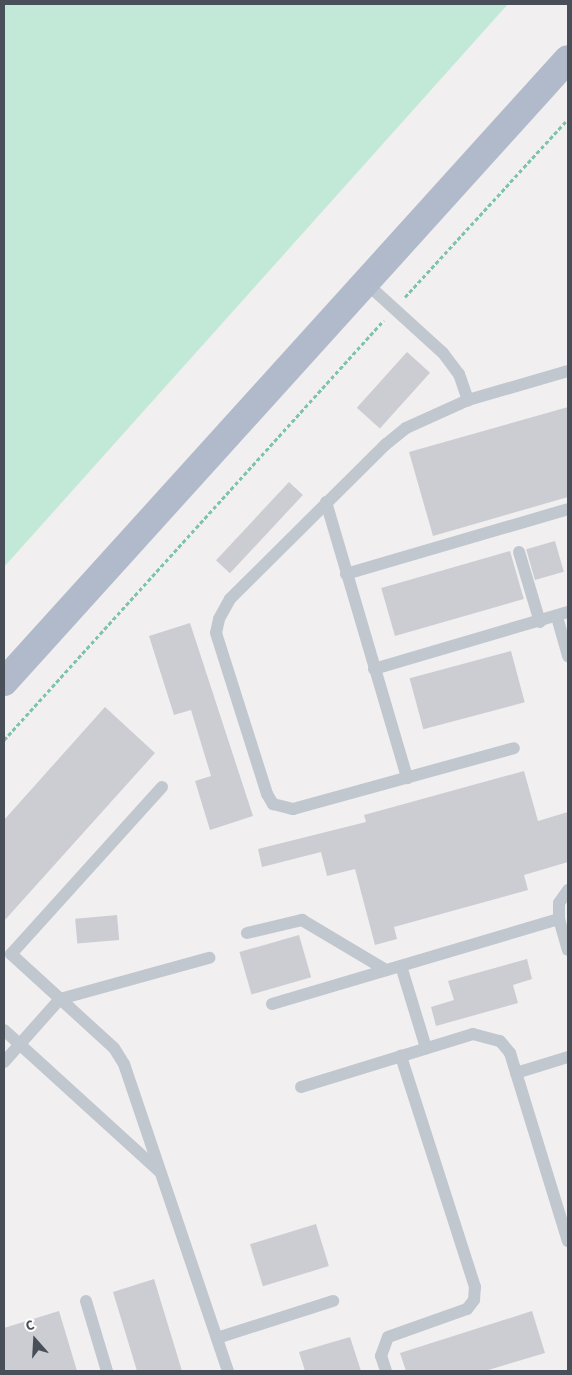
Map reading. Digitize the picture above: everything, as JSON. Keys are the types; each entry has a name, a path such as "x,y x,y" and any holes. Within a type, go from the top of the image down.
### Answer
{"main road":[{"path":"4,682 568,59"}],"lane":[{"path":"366,283 453,364 468,400"},
{"path":"514,748 293,809 273,804 216,633 218,619 230,599 326,502 406,428 468,400 568,371"},
{"path":"326,502 407,778"},
{"path":"346,574 568,509"},
{"path":"519,552 540,622"},
{"path":"374,669 562,615 568,656"},
{"path":"162,787 7,951 114,1048 124,1064 228,1371"},
{"path":"568,890 559,903 558,920 568,950"},
{"path":"247,933 302,920 386,970"},
{"path":"272,1004 558,920"},
{"path":"4,1062 60,999 209,958"},
{"path":"401,966 426,1048"},
{"path":"4,1030 161,1173"},
{"path":"301,1087 473,1034 488,1036 500,1041 510,1053 568,1241"},
{"path":"386,1371 381,1356 388,1337 467,1308 474,1300 475,1287 401,1056"},
{"path":"516,1073 568,1057"},
{"path":"86,1301 106,1371"},
{"path":"217,1338 334,1301"}],"path":[{"path":"4,740 394,308 568,119"}],"green space":[{"path":"4,4 508,4 4,567"}],"building":[{"path":"407,352 430,373 380,428 357,408"},
{"path":"568,407 568,497 433,536 409,452"},
{"path":"289,482 303,495 230,573 216,560"},
{"path":"555,541 564,572 535,580 526,549"},
{"path":"510,551 524,599 395,636 381,588"},
{"path":"190,623 253,816 210,830 195,781 211,776 191,710 174,715 149,636"},
{"path":"511,651 525,702 423,729 410,678"},
{"path":"105,707 155,753 4,921 4,820"},
{"path":"524,771 538,821 568,812 568,862 524,875 528,890 394,927 397,939 375,945 355,869 327,876 321,852 262,867 258,849 366,822 364,815"},
{"path":"117,915 119,940 77,944 75,919"},
{"path":"299,935 311,977 252,994 239,952"},
{"path":"527,959 532,979 513,985 518,1003 436,1026 431,1007 454,1000 448,981"},
{"path":"316,1224 329,1266 263,1286 250,1244"},
{"path":"154,1279 182,1371 137,1371 113,1292"},
{"path":"59,1311 77,1371 4,1371 4,1328"},
{"path":"532,1311 545,1353 485,1371 406,1371 400,1353"},
{"path":"350,1337 361,1371 305,1371 299,1352"}]}
